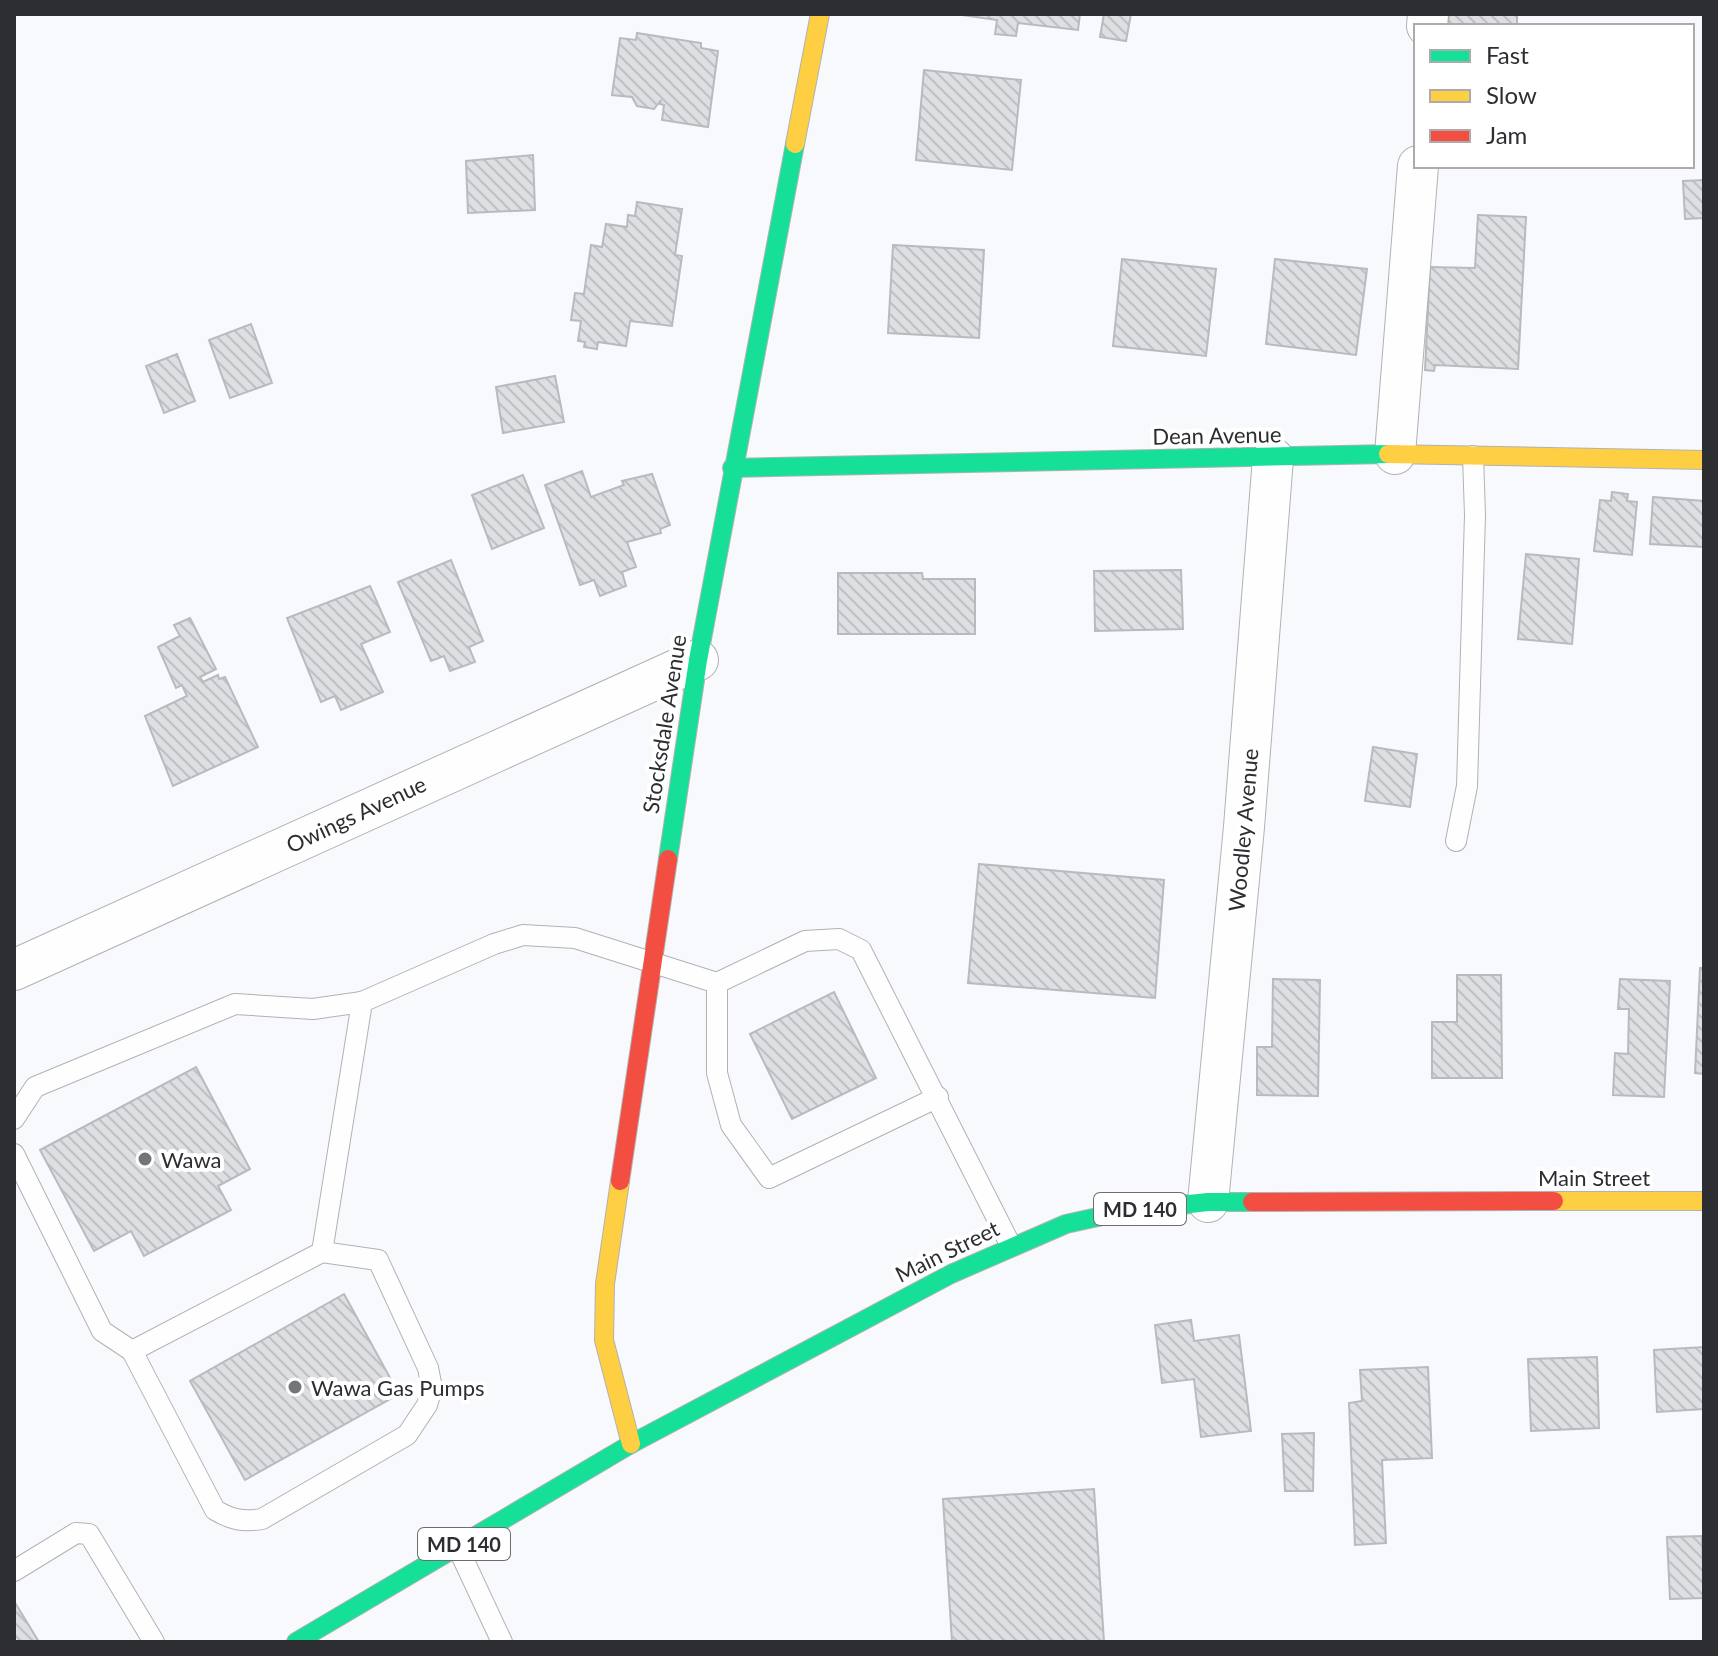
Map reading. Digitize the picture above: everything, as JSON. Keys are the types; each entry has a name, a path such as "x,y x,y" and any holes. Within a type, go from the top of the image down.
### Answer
{"street":[{"name":"Stocksdale Avenue","path":"631,1444 604,1340 605,1284 698,660 820,14"},
{"path":"1395,454 1418,168"},
{"name":"Dean Avenue","path":"732,468 1395,454 1704,460"},
{"name":"Woodley Avenue","path":"1208,1202 1244,827 1273,458"},
{"name":"Owings Avenue","path":"14,970 698,660"},
{"name":"Main Street","path":"296,1642 631,1444 1011,1246 1066,1224 1125,1211 1208,1202 1704,1201"}],"lane":[{"path":"1456,841 1467,786 1475,515 1473,456"},
{"path":"14,1119 35,1087 235,1004 313,1009 362,1002 494,944 523,935 575,938 717,983 805,941 839,939 861,950 1011,1246"},
{"path":"717,983 717,1073 731,1125 769,1178 938,1097"},
{"path":"322,1252 362,1002"},
{"path":"14,1154 102,1331 132,1351 215,1510 245,1522 262,1519 407,1435 427,1405 432,1388 428,1368 378,1260 322,1252 132,1351"},
{"path":"14,1571 76,1533 89,1534 154,1642"},
{"path":"458,1548 502,1642"}],"building":[{"path":"955,14 1080,14 1078,30 1018,23 1016,36 995,34 997,20"},
{"path":"1104,14 1131,14 1126,41 1100,37"},
{"path":"1449,14 1517,14 1517,24 1448,24"},
{"path":"637,33 701,43 701,48 718,51 708,127 662,120 664,105 660,104 661,100 654,109 637,106 632,97 612,95 620,38 636,40"},
{"path":"924,70 1021,80 1012,170 916,160"},
{"path":"533,155 535,210 468,213 466,161"},
{"path":"1704,180 1704,218 1685,219 1683,181"},
{"path":"637,202 682,209 675,255 682,256 672,326 630,321 626,346 598,342 597,349 584,347 585,342 578,341 581,321 571,320 575,293 584,294 591,245 602,247 606,224 627,227 628,215 635,216"},
{"path":"1478,215 1526,217 1518,369 1435,365 1434,371 1425,370 1430,267 1475,268"},
{"path":"893,245 984,250 979,338 888,333"},
{"path":"1122,259 1216,269 1206,356 1113,346"},
{"path":"1275,259 1367,269 1356,355 1266,344"},
{"path":"251,324 272,383 230,398 209,340"},
{"path":"177,354 195,401 164,413 146,366"},
{"path":"555,376 564,422 503,433 496,387"},
{"path":"582,471 591,497 624,485 622,481 652,474 670,525 660,529 661,533 627,542 636,567 622,572 626,586 600,596 594,580 580,585 545,485"},
{"path":"523,475 544,528 492,549 472,495"},
{"path":"1612,492 1628,494 1627,501 1637,502 1632,555 1594,551 1600,500 1611,501"},
{"path":"1653,497 1704,501 1704,547 1650,544"},
{"path":"1526,554 1579,559 1572,644 1518,639"},
{"path":"451,560 483,641 469,647 475,662 450,671 444,656 431,661 398,582"},
{"path":"1181,570 1183,629 1095,631 1094,571"},
{"path":"838,573 922,573 923,579 975,579 975,634 838,634"},
{"path":"370,586 390,632 361,644 383,692 341,710 335,696 321,702 287,618"},
{"path":"190,618 216,669 200,677 203,682 218,675 219,679 225,677 258,747 173,786 145,716 187,696 182,685 176,688 158,647 180,636 174,625"},
{"path":"1373,747 1417,754 1410,807 1365,801"},
{"path":"979,864 1164,880 1155,998 968,983"},
{"path":"1700,968 1704,968 1704,1074 1695,1073"},
{"path":"1457,975 1501,975 1502,1078 1432,1078 1432,1022 1457,1022"},
{"path":"1273,979 1320,980 1318,1096 1257,1095 1257,1047 1272,1047"},
{"path":"1620,979 1670,981 1664,1097 1613,1095 1615,1053 1628,1054 1629,1009 1618,1009"},
{"path":"834,992 876,1078 792,1119 750,1034"},
{"name":"Wawa","path":"196,1067 250,1169 218,1186 231,1210 144,1256 131,1231 94,1251 40,1150"},
{"name":"Wawa Gas Pumps","path":"344,1294 399,1394 245,1480 190,1381"},
{"path":"1191,1320 1194,1341 1239,1335 1251,1431 1201,1437 1194,1379 1162,1383 1155,1325"},
{"path":"1704,1347 1704,1409 1657,1412 1654,1350"},
{"path":"1597,1357 1599,1428 1531,1431 1528,1359"},
{"path":"1428,1367 1432,1458 1382,1460 1386,1543 1355,1545 1349,1403 1362,1401 1360,1370"},
{"path":"1314,1433 1313,1491 1285,1491 1282,1434"},
{"path":"1094,1489 1104,1642 952,1642 943,1499"},
{"path":"1702,1536 1704,1598 1670,1599 1667,1537"},
{"path":"14,1601 39,1642 14,1642"}],"traffic: fast":[{"path":"668,859 698,660 795,144"},
{"path":"732,468 1388,454"},
{"path":"296,1642 631,1444 951,1274 1066,1224 1125,1211 1208,1202 1252,1202"}],"traffic: slow":[{"path":"795,144 820,14"},
{"path":"1388,454 1704,460"},
{"path":"620,1181 605,1284 604,1340 631,1444"},
{"path":"1554,1201 1704,1201"}],"traffic: jam":[{"path":"620,1181 668,859"},
{"path":"1252,1202 1554,1201"}],"place":[{"name":"Wawa","path":"145,1159"},
{"name":"Wawa Gas Pumps","path":"295,1387"}]}
